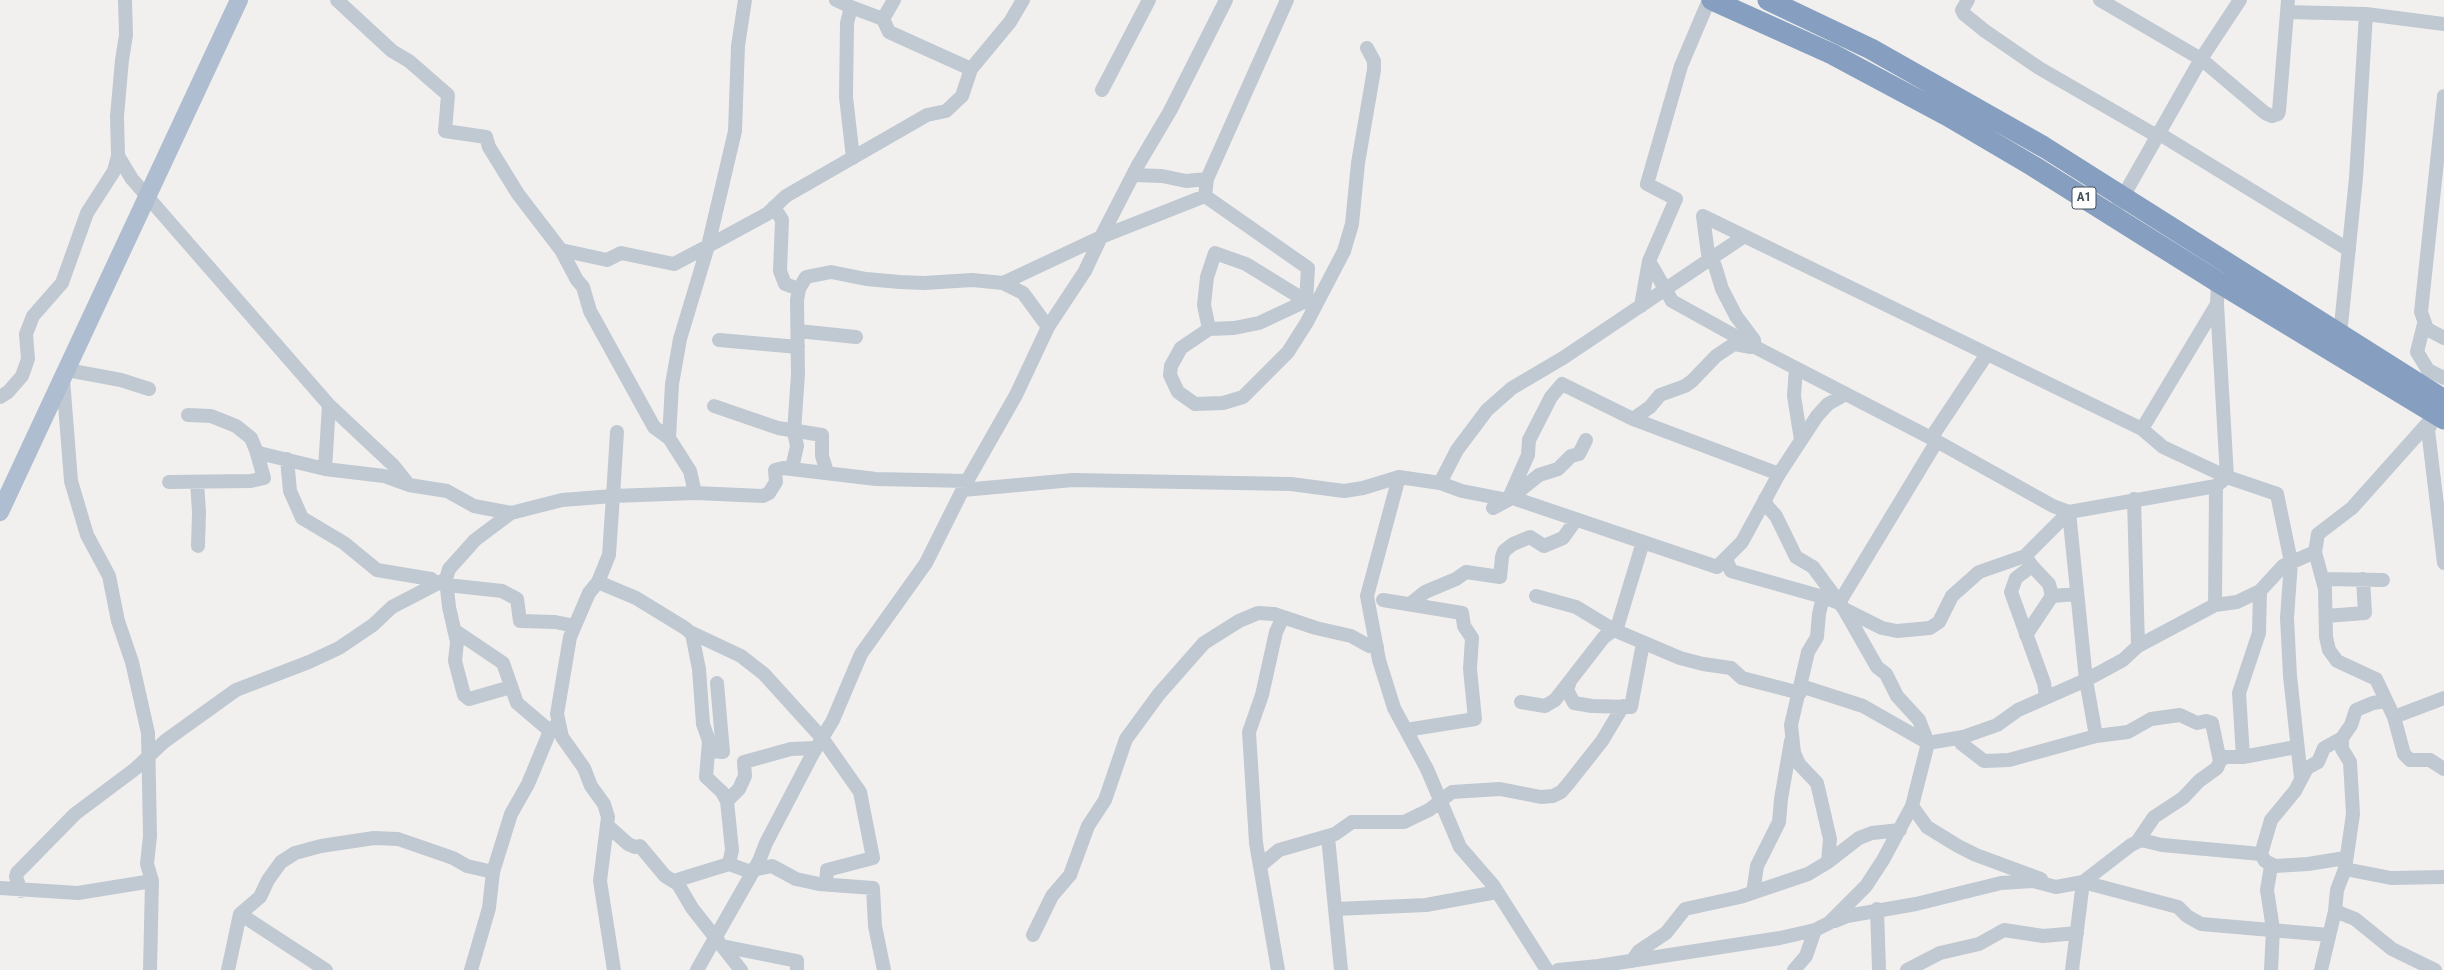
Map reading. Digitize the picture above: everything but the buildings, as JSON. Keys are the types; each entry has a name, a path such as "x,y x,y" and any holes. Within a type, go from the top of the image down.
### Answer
{"highway":[{"name":"A1","path":"1711,0 1861,69 2033,166 2218,282 2441,411"},
{"name":"A1","path":"1768,0 1840,33 1952,93 2044,146 2340,335 2441,411"}],"main road":[{"path":"0,512 239,0"}],"street":[{"path":"0,397 8,392 22,376 28,359 26,334 33,316 62,283 87,213 114,171 118,156 117,116 122,60 126,35 125,0"},
{"path":"337,0 379,40 426,74 448,95 444,131 486,137 489,147 518,194 561,250 577,280 583,287 590,311 654,427 669,438 690,471 695,493"},
{"path":"669,438 672,384 680,340 708,246 735,131 738,46 746,0"},
{"path":"836,0 883,19 889,32 971,69"},
{"path":"883,19 894,0"},
{"path":"561,250 607,260 621,254 674,264 708,246 767,214 786,196 927,115 946,111 962,96 971,69 1010,22 1024,0"},
{"path":"1102,90 1148,0"},
{"path":"697,970 719,942 753,870 819,743 836,714 861,654 926,563 965,486 1016,395 1048,327 1085,272 1133,175 1156,136 1226,0"},
{"path":"1205,196 1206,179 1287,0"},
{"path":"1641,306 1649,261 1676,199 1647,184 1681,66 1711,0"},
{"path":"1968,0 1962,10 1964,14 1985,31 2039,68 2158,135 2349,250"},
{"path":"2100,0 2201,59 2265,113 2275,116 2279,111 2288,6 2444,24"},
{"path":"2112,216 2201,59 2240,0"},
{"path":"851,7 847,23 846,97 853,158"},
{"path":"2340,335 2356,178 2366,14"},
{"path":"1310,304 1259,323 1234,328 1209,329 1181,348 1170,366 1170,375 1178,392 1195,404 1223,404 1243,397 1288,352 1310,304 1344,251 1352,224 1358,162 1374,70 1374,61 1367,48"},
{"path":"2444,96 2442,138 2421,312 2424,324 2431,332 2444,338"},
{"path":"118,156 147,199 329,405 393,465 409,485"},
{"path":"1133,175 1162,176 1186,181 1206,179"},
{"path":"1205,196 1308,268 1310,304"},
{"path":"1003,283 1101,237 1205,196"},
{"path":"774,207 782,220 780,271 785,284 798,289"},
{"path":"1755,347 1754,340 1736,316 1722,289 1715,266 1710,259 1703,229 1703,216 1743,237 2142,429 2163,447 2222,482 2277,494 2291,562 2287,618 2296,747 2300,778"},
{"path":"1440,483 1466,439 1487,410 1512,388 1563,358 1743,237"},
{"path":"1209,329 1204,305 1207,277 1215,253 1246,264 1310,304"},
{"path":"1649,261 1672,301 1755,347 1934,439 2053,506 2068,512 2222,482"},
{"path":"792,468 797,446 794,432 798,347 798,289 806,277 830,272 866,279 908,282 972,280 1003,283 1023,293 1048,327"},
{"path":"2215,605 2222,482 2217,304 2218,282"},
{"path":"2142,429 2217,304"},
{"path":"2424,324 2417,352 2428,370 2444,378"},
{"path":"798,331 856,337"},
{"path":"719,340 798,347"},
{"path":"1633,419 1650,407 1660,395 1688,384 1716,356 1734,344 1755,347"},
{"path":"1842,606 1934,439 1987,354"},
{"path":"1796,368 1794,396 1801,440"},
{"path":"149,389 121,380 65,374 71,481 87,535 109,576 118,621 143,703 148,733 150,836 147,864 152,881 150,970"},
{"path":"1509,499 1528,455 1529,440 1551,397 1562,384 1633,419 1779,474"},
{"path":"511,687 469,699 464,695 455,660 457,642 448,607 444,583 449,569 469,546 511,513 562,500 613,496 695,493 763,496 769,493 776,482 775,470 783,468 876,479 965,486 1072,480 1291,484 1344,491 1363,488 1399,477 1440,483 1462,491 1509,499 1717,567 1742,542 1779,474 1823,408 1846,394"},
{"path":"325,470 329,405"},
{"path":"714,406 794,432 822,435 822,456 827,472"},
{"path":"2441,411 2352,508 2318,534 2315,552 2323,579 2326,637 2330,650 2337,661 2376,679 2394,717 2404,754 2410,760 2430,760 2444,769"},
{"path":"2441,411 2428,430 2444,563"},
{"path":"169,482 251,481 264,478 251,438 236,426 210,416 188,414"},
{"path":"471,970 489,908 493,872 511,814 528,784 554,727 570,637 589,592 598,582 609,555 617,432"},
{"path":"1493,508 1509,499 1539,475 1558,469 1571,456 1579,454 1586,440"},
{"path":"256,450 325,470 384,476 409,485 447,491 474,506 511,513"},
{"path":"287,459 290,491 302,518 344,543 377,570 431,579 444,583 502,591 518,599 520,621 555,622 575,626"},
{"path":"1399,477 1367,596 1377,647 1394,708 1440,801 1460,847 1497,892 1547,970"},
{"path":"197,482 198,546"},
{"path":"1765,499 1767,506 1776,516 1796,557 1813,567 1842,606 1877,667 1886,674 1897,696 1919,720 1928,743 1912,806 1884,860 1866,886 1829,923"},
{"path":"2134,499 2138,646"},
{"path":"2046,696 2044,683 2011,592 2016,578 2028,561 2068,512"},
{"path":"2068,512 2086,680 2096,736"},
{"path":"1410,604 1425,592 1456,579 1466,572 1500,577 1504,551 1513,544 1530,537 1544,546 1563,538 1576,520"},
{"path":"1545,706 1555,700 1604,637 1615,631 1643,542"},
{"path":"1536,596 1576,607 1615,631 1688,660 1731,668 1742,678 1800,689 1863,706 1928,743 1963,737 1996,724 2018,710 2046,696 2086,680 2123,660 2138,646 2215,605 2237,602 2260,591 2283,566 2315,552"},
{"path":"1726,559 1731,571 1823,597 1882,628 1897,631 1930,628 1939,622 1952,596 1979,572 2028,561"},
{"path":"2026,635 2052,596 2049,584 2028,561"},
{"path":"2323,579 2384,580"},
{"path":"2326,616 2365,613 2363,580"},
{"path":"598,582 636,598 690,632 741,656 764,674 860,792 873,858 827,870 826,884"},
{"path":"21,891 16,877 23,866 38,854 75,814 109,790 165,741 236,690 309,662 339,648 373,624 392,608 444,583"},
{"path":"2243,757 2239,692 2259,633 2260,591"},
{"path":"2052,596 2077,594"},
{"path":"1753,893 1757,866 1780,822 1784,778 1791,739 1791,725 1808,652 1817,638 1819,614 1823,597"},
{"path":"1383,600 1462,613 1464,626 1472,638 1470,670 1475,719 1406,730"},
{"path":"1033,935 1052,896 1070,875 1088,826 1105,800 1126,739 1158,694 1204,643 1219,633 1258,613 1283,617 1316,628 1351,636 1369,646 1377,647"},
{"path":"1278,970 1256,843 1249,732 1264,688 1276,632 1283,617"},
{"path":"454,630 503,663 517,703 554,727 584,768 591,786 604,804 608,826 600,881 614,970"},
{"path":"690,632 698,655 703,724 709,741 706,777 722,792 727,801 732,850 730,864"},
{"path":"1521,702 1545,706 1574,703 1592,706 1631,707 1643,643"},
{"path":"1570,681 1567,690 1574,703"},
{"path":"708,751 724,752 717,683"},
{"path":"2394,717 2444,698"},
{"path":"2261,854 2271,820 2295,791 2306,768 2318,762 2324,748 2342,738 2351,725 2356,710 2373,703 2386,701"},
{"path":"1261,865 1279,850 1328,837 1352,822 1404,822 1429,810 1452,792 1500,789 1541,797 1561,792 1602,741 1623,706"},
{"path":"1963,737 1960,741 1962,744 1984,761 2009,760 2096,736 2128,732 2151,719 2186,716 2197,723 2206,720 2212,723 2220,761"},
{"path":"2321,970 2345,864 2353,814 2350,762 2342,749 2342,738"},
{"path":"1791,739 1794,753 1799,764 1817,783 1830,839 1828,862"},
{"path":"727,801 738,789 745,776 744,762 819,743"},
{"path":"2072,970 2083,882 2137,842 2154,817 2183,798 2199,781 2217,768 2220,761 2225,757 2243,757 2296,747"},
{"path":"1912,806 1927,827 1958,846 1976,855 2009,866 2056,887"},
{"path":"608,826 628,844 635,847 640,846 665,876 680,886 688,902 741,970"},
{"path":"1632,961 1639,952 1666,933 1685,909 1753,893 1808,874 1828,862 1859,838 1872,833 1900,830"},
{"path":"1328,837 1341,970"},
{"path":"228,970 240,914 260,897 268,880 281,862 294,854 321,846 374,838 398,838 453,858 467,866 493,872"},
{"path":"2137,842 2141,840 2162,845 2261,854 2271,866 2267,890 2273,929 2271,970"},
{"path":"674,882 730,864 753,870 772,866 790,877 826,884 873,888 875,926 884,970"},
{"path":"2271,866 2345,864 2391,878 2444,877"},
{"path":"0,888 21,891 78,893 152,881"},
{"path":"1558,970 1588,969 1780,938 1815,930 1847,916 1878,909 1916,904 2001,883 2033,881 2056,887 2083,882 2178,907 2187,916 2201,924 2273,929 2302,934 2329,935"},
{"path":"1336,910 1426,905 1497,892"},
{"path":"1878,909 1879,970"},
{"path":"2335,911 2355,919 2392,949 2435,970"},
{"path":"240,914 326,970"},
{"path":"1794,970 1806,956 1815,930"},
{"path":"1907,970 1940,953 1979,944 2004,930 2043,936 2077,933"},
{"path":"719,942 797,961 797,970"}]}
